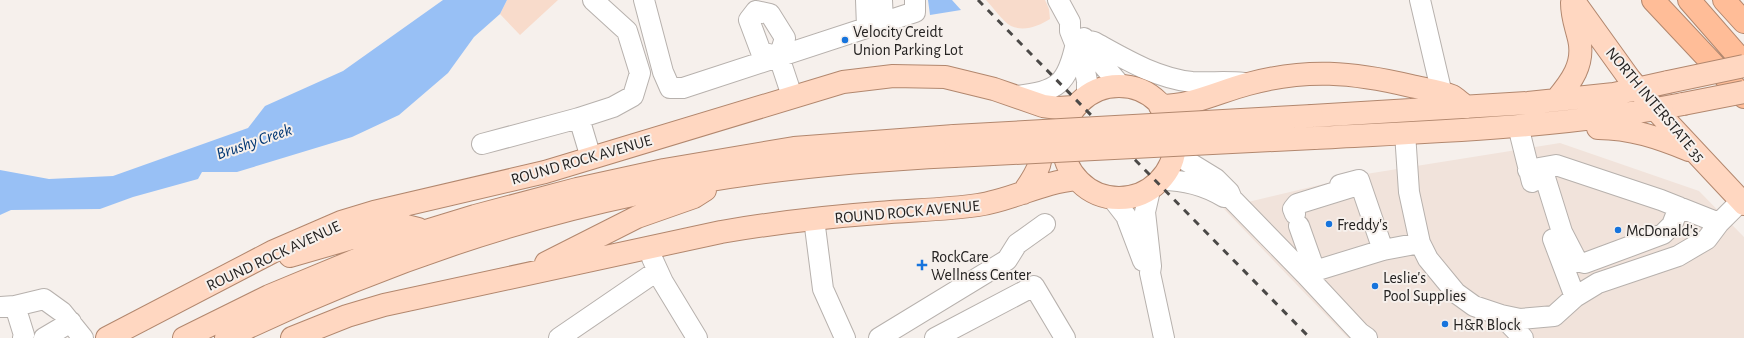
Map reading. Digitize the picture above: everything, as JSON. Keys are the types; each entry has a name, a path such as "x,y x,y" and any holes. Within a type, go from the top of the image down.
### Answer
{"highway":[{"path":"1653,0 1744,97"},
{"path":"1689,0 1744,63"},
{"path":"1724,0 1744,22"}],"main road":[{"path":"1556,100 1571,82 1577,70 1581,56 1579,40 1572,16 1572,0"},
{"name":"NORTH INTERSTATE 35","path":"1572,0 1655,109 1743,203"},
{"path":"226,338 369,274 489,232 631,195 720,179 788,169 860,161 954,146 1312,116 1468,108 1614,94 1744,66"},
{"path":"1160,106 1186,104 1248,84 1294,74 1340,73 1374,78 1452,96 1468,108"},
{"name":"ROUND ROCK AVENUE","path":"107,338 222,277 298,239 340,222 374,212 545,172 792,96 843,82 893,76 945,77 1016,96 1044,106 1058,108 1081,101"},
{"path":"1121,86 1143,92 1160,106 1168,118 1173,132 1174,143 1170,165 1156,185 1130,198 1112,198 1095,193 1077,179 1068,163 1063,145 1065,126 1081,101 1104,87 1121,86"},
{"path":"184,338 269,296 426,231 475,216 577,189 671,168 794,148 1314,138 1518,126 1633,114 1744,92"},
{"path":"1016,96 1038,128 1042,146 1040,162 1034,177 1023,193"},
{"path":"1546,124 1561,128 1627,130 1662,139 1693,151"},
{"path":"530,274 558,256 637,217 694,197 720,179"},
{"name":"ROUND ROCK AVENUE","path":"292,338 316,333 384,305 728,231 767,224 814,219 955,208 987,204 1052,182 1077,179"},
{"path":"222,277 253,270 284,258 359,236 406,226 426,231"}],"street":[{"path":"482,144 579,118 613,106 633,96 640,73 627,31 593,0"},
{"path":"644,0 662,72 670,88 683,88 779,57 892,15"},
{"path":"866,0 892,15"},
{"path":"874,0 892,15"},
{"path":"882,0 892,15"},
{"path":"889,0 892,15"},
{"path":"1058,0 1070,22 1078,28 1088,81 1081,101"},
{"path":"1420,0 1442,94"},
{"path":"753,5 770,14 785,38 779,57 792,96"},
{"path":"1080,41 1094,42 1152,72 1174,78 1210,83 1230,81 1248,84"},
{"path":"1080,41 1121,86"},
{"path":"1016,96 1037,94 1059,84 1067,75 1080,41"},
{"path":"579,118 591,158"},
{"path":"1518,126 1562,232 1577,261 1585,263 1663,234 1672,225 1679,207"},
{"path":"1406,132 1409,192 1420,243 1428,259 1456,293 1474,306 1501,316 1520,319 1554,316 1575,297 1598,283 1678,256 1707,239 1719,223 1743,203"},
{"path":"1174,143 1185,160 1216,180 1229,192 1232,199 1310,272 1360,333 1367,338"},
{"path":"1535,169 1556,165 1679,207 1719,223"},
{"path":"1535,169 1575,297"},
{"path":"1164,338 1150,273 1151,266 1144,212 1156,185 1179,180 1194,183 1210,189 1225,198 1232,199"},
{"path":"1340,185 1359,180 1383,250"},
{"path":"1310,272 1293,209 1297,204 1361,184"},
{"path":"1112,198 1126,216 1145,267 1150,273"},
{"path":"814,219 822,290 845,338"},
{"path":"879,338 1006,260 1017,244 1045,224"},
{"path":"1310,272 1383,250 1420,243"},
{"path":"648,248 657,271 697,338"},
{"path":"559,338 657,271"},
{"path":"935,338 1034,286 1065,338"},
{"path":"8,307 44,300 62,312 83,338"},
{"path":"8,307 20,318 24,335 23,338"},
{"path":"1501,316 1523,338"},
{"path":"44,338 71,322"}],"shaded area":[{"path":"507,0 558,0 520,35 500,14"},
{"path":"986,0 1045,0 1049,9 1050,19 1031,27 1016,28 1005,21"},
{"path":"1560,143 1699,191 1744,237 1744,338 1348,338 1223,208 1366,174"}],"water":[{"name":"Brushy Creek","path":"443,0 507,0 500,14 474,37 448,73 399,115 352,137 237,172 202,172 198,179 133,197 100,209 11,210 0,215 0,170 49,179 113,176 248,128 265,106 343,71"},
{"path":"928,0 952,0 961,10 930,15"}],"railway":[{"path":"978,0 1310,338"}],"place":[{"name":"Velocity Creidt Union Parking Lot","path":"845,40"},
{"name":"Freddy's","path":"1329,224"},
{"name":"McDonald's","path":"1618,230"},
{"name":"RockCare Wellness Center","path":"922,265"},
{"name":"Leslie's Pool Supplies","path":"1375,286"},
{"name":"H&R Block","path":"1445,324"}]}
